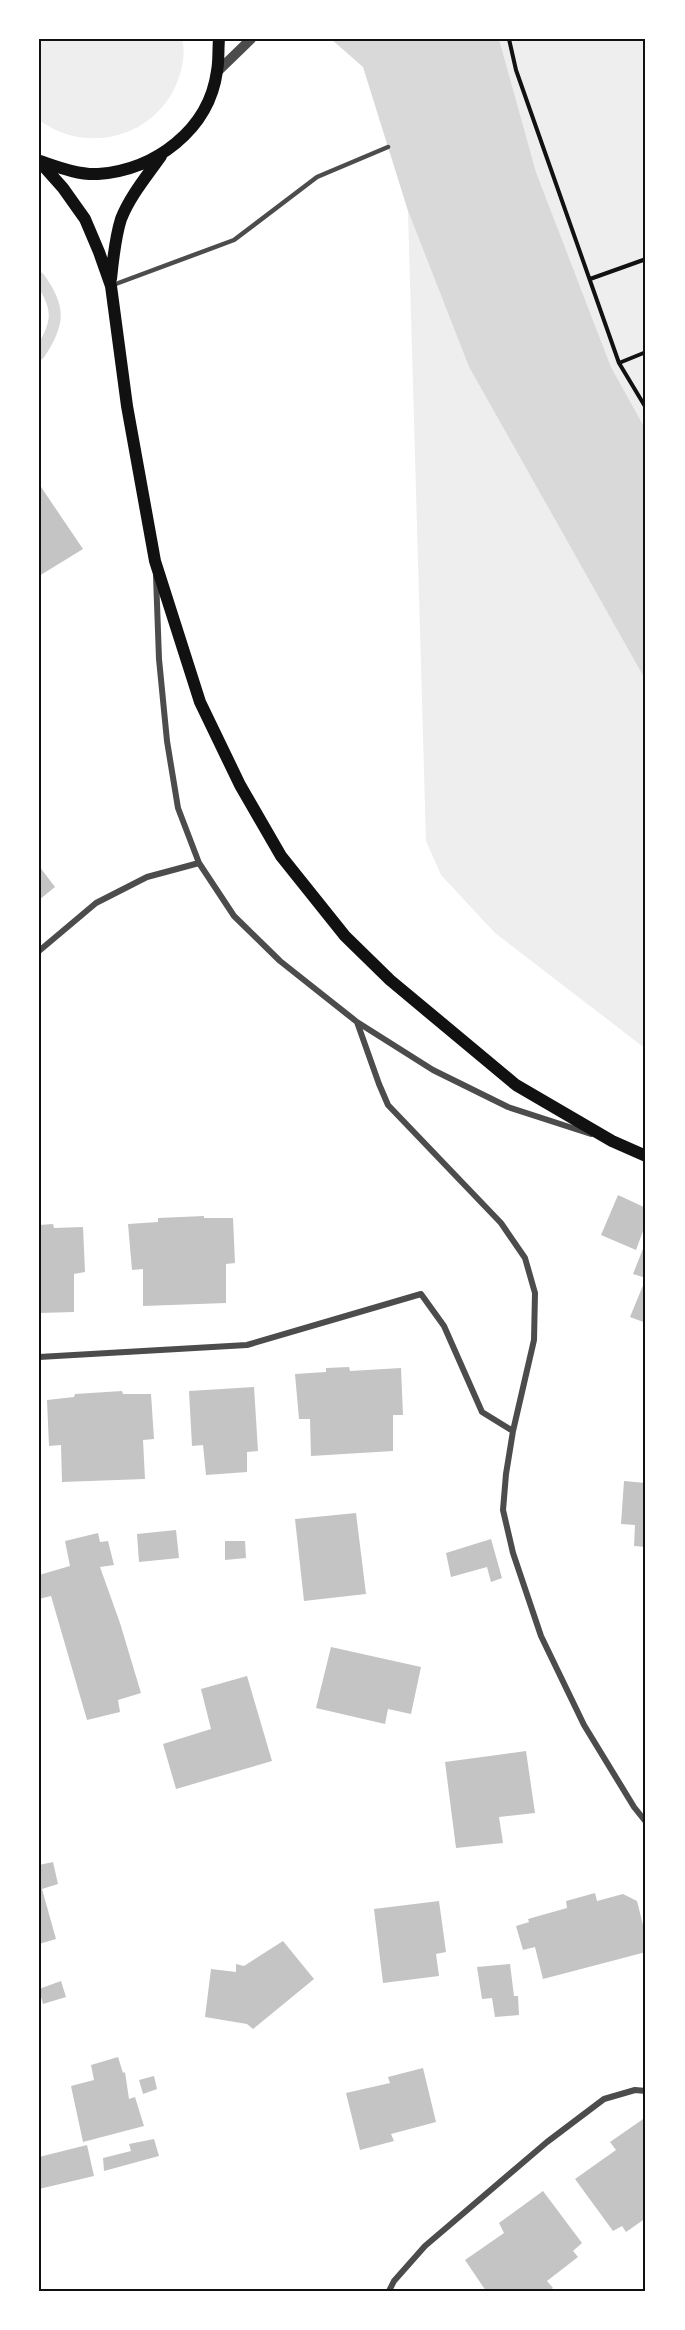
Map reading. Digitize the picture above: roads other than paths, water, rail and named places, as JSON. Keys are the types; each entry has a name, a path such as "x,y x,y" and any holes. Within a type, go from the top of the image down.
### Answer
{"main road":[{"path":"111,286 114,252 122,218 139,187 162,155 188,133 207,104 217,72 219,39"},
{"path":"39,161 67,170 96,174 130,169 162,155"},
{"path":"39,161 63,188 85,219 111,286 127,406 155,561 200,702 240,785 288,865 345,936 390,981 516,1085 612,1141 646,1156"}],"street":[{"path":"217,72 251,39"},
{"path":"155,561 159,659 167,741 178,808 200,863 234,916 280,961 357,1022 433,1070 508,1107 612,1141"},
{"path":"39,951 96,903 147,877 200,863"},
{"path":"357,1022 388,1105 501,1223 525,1258 534,1293 534,1340 513,1431 503,1510 513,1553 541,1636 584,1725 634,1807 646,1822"},
{"path":"39,1358 247,1345 421,1294 444,1326 482,1412 513,1431"},
{"path":"389,2291 394,2281 425,2246 546,2142 604,2099 635,2090 646,2091"}],"lane":[{"path":"111,286 234,240 317,177 388,147"}],"waterway":[{"path":"39,278 51,298 55,316 51,334 39,354"}]}
